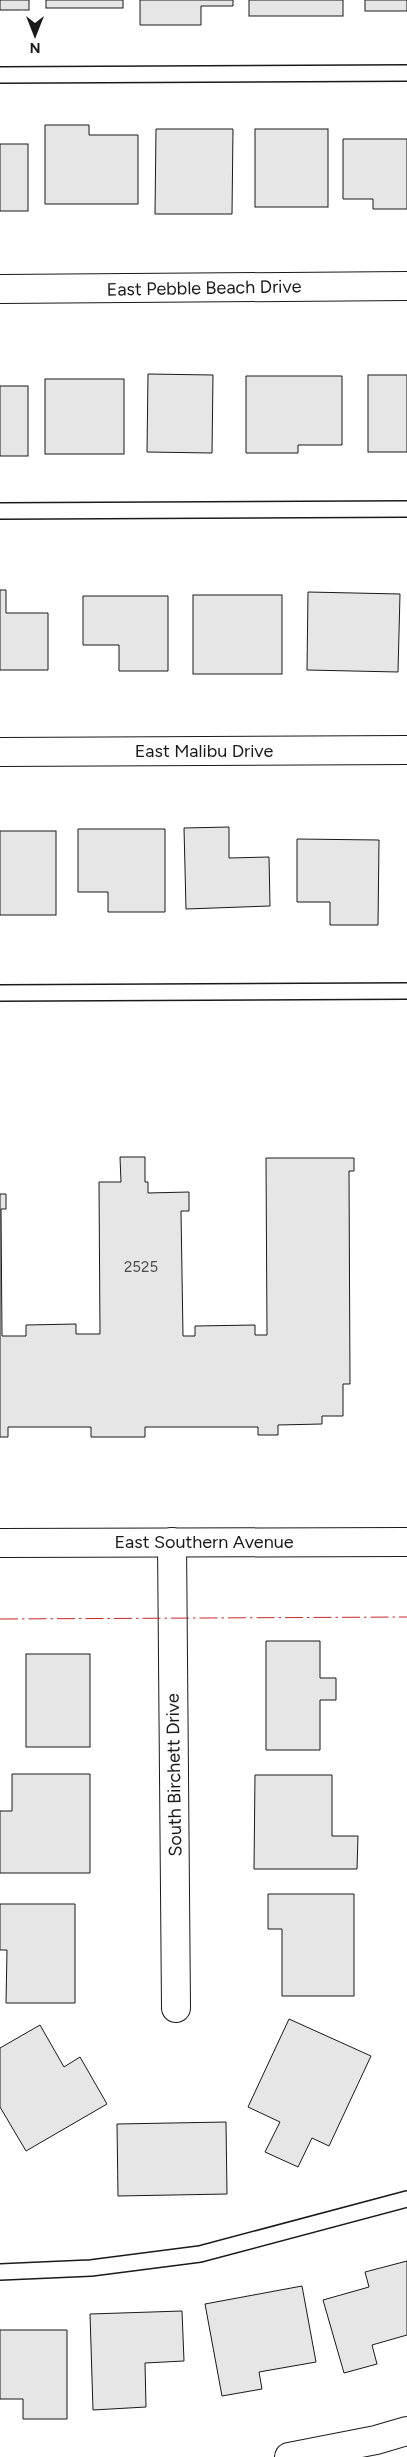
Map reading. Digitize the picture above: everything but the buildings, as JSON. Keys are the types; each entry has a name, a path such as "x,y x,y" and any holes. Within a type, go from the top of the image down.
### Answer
{"street":[{"name":"East Pebble Beach Drive","path":"0,289 407,286"},
{"name":"East Malibu Drive","path":"0,752 407,750"},
{"name":"South Birchett Drive","path":"172,1542 176,2008"},
{"name":"East Southern Avenue","path":"0,1543 407,1542"},
{"path":"289,2457 376,2440 407,2431"}],"lane":[{"path":"0,75 407,73"},
{"path":"0,511 407,508"},
{"path":"0,993 407,991"},
{"path":"0,2272 90,2268 200,2254 407,2199"}],"power":[{"path":"0,1619 407,1617"}]}
